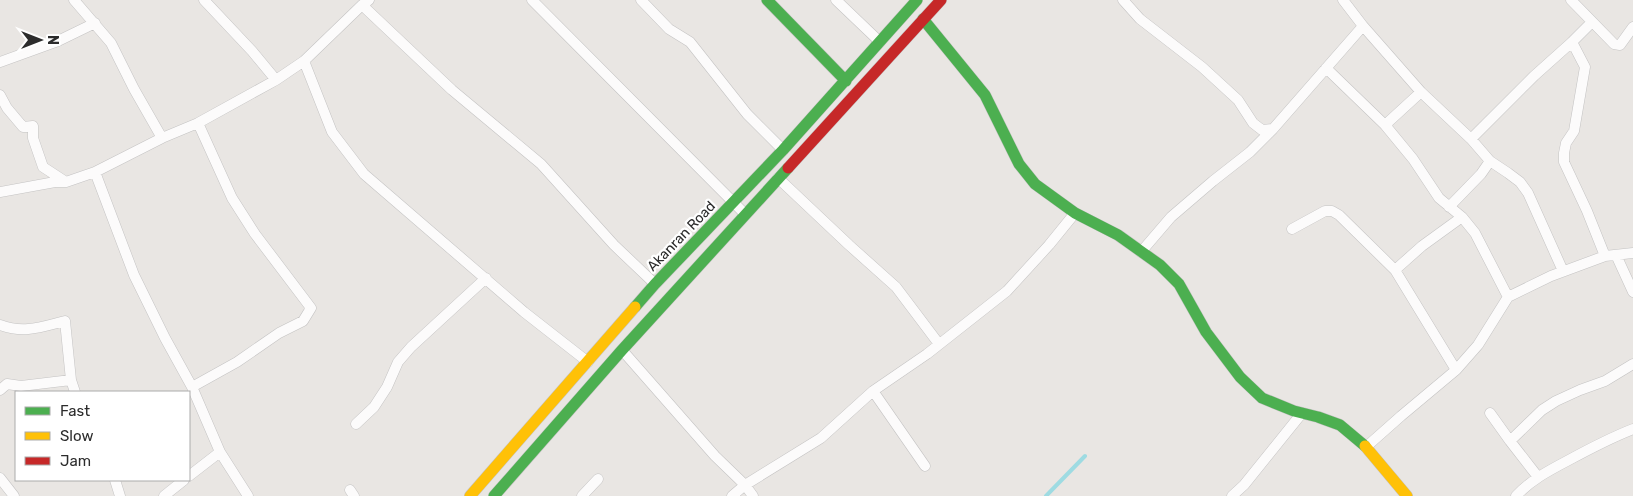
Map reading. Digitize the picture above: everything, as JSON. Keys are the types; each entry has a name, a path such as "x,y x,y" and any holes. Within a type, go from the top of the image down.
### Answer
{"main road":[{"path":"766,0 846,81"},
{"name":"Akanran Road","path":"470,496 656,284 784,150 917,0"},
{"path":"494,496 622,350 941,0"},
{"path":"923,19 985,95 1019,164 1035,184 1075,213 1118,235 1160,266 1179,284 1206,332 1240,377 1262,398 1340,425 1366,446 1407,496"}],"street":[{"path":"74,0 95,23 114,49 162,138"},
{"path":"204,0 252,51 276,80"},
{"path":"532,0 746,214"},
{"path":"640,0 669,29 690,42 747,114 784,150"},
{"path":"836,0 880,42"},
{"path":"1123,0 1140,19 1202,67 1238,100 1253,123 1262,130 1273,129"},
{"path":"1343,0 1363,26 1421,92 1471,139 1490,161 1520,182 1528,193 1563,271"},
{"path":"1571,0 1614,44 1620,45 1633,27"},
{"path":"0,192 55,182 66,182 95,172 162,138 198,123 276,80 304,61 366,3 452,90 541,164 614,245 656,284"},
{"path":"1471,139 1592,22"},
{"path":"0,62 58,40 95,23"},
{"path":"1141,252 1171,217 1250,152 1273,129 1363,26"},
{"path":"1572,42 1585,67 1574,130 1566,143 1564,162 1605,256"},
{"path":"304,61 332,132 364,174 524,312 588,362"},
{"path":"1326,68 1385,125 1413,159 1439,198 1462,216 1476,233 1508,297"},
{"path":"1385,125 1421,92"},
{"path":"0,95 7,108 23,128 33,126 33,138 43,166 66,182"},
{"path":"192,387 237,362 279,333 303,321 311,308 255,234 237,205 198,123"},
{"path":"1449,207 1481,174 1490,161"},
{"path":"95,172 134,275 192,387 220,452 248,496"},
{"path":"778,178 896,287 939,344"},
{"path":"1292,228 1325,211 1332,210 1338,215 1395,270 1456,370"},
{"path":"732,496 745,485 821,438 873,391 939,344 1007,291 1075,213"},
{"path":"1395,270 1422,246 1462,216"},
{"path":"1366,446 1456,370 1478,345 1508,297 1563,271 1605,256 1633,253"},
{"path":"1616,255 1633,292"},
{"path":"356,424 374,407 387,386 398,362 411,347 486,278"},
{"path":"0,325 12,329 25,330 65,321 71,380 75,391"},
{"path":"622,350 715,456 745,485 753,496"},
{"path":"1510,441 1542,410 1556,401 1605,380 1633,364"},
{"path":"0,390 7,384 21,386 71,380"},
{"path":"873,391 925,466"},
{"path":"1232,496 1244,485 1302,413"},
{"path":"1490,413 1538,477"},
{"path":"1516,496 1538,477 1602,441 1633,429"},
{"path":"190,475 220,452"},
{"path":"0,478 14,496"},
{"path":"582,496 598,479"},
{"path":"116,481 120,496"},
{"path":"164,496 175,492 183,481"}],"waterway":[{"path":"1046,496 1085,456"}],"traffic: fast":[{"path":"767,0 846,81"},
{"path":"635,307 783,150 917,0"},
{"path":"923,19 985,95 1019,164 1035,184 1075,213 1118,235 1160,265 1179,284 1206,332 1240,377 1262,398 1294,411 1340,425 1365,446"},
{"path":"494,496 622,350 788,168"}],"traffic: slow":[{"path":"470,496 635,307"},
{"path":"1365,446 1407,496"}],"traffic: jam":[{"path":"788,168 941,0"}]}
